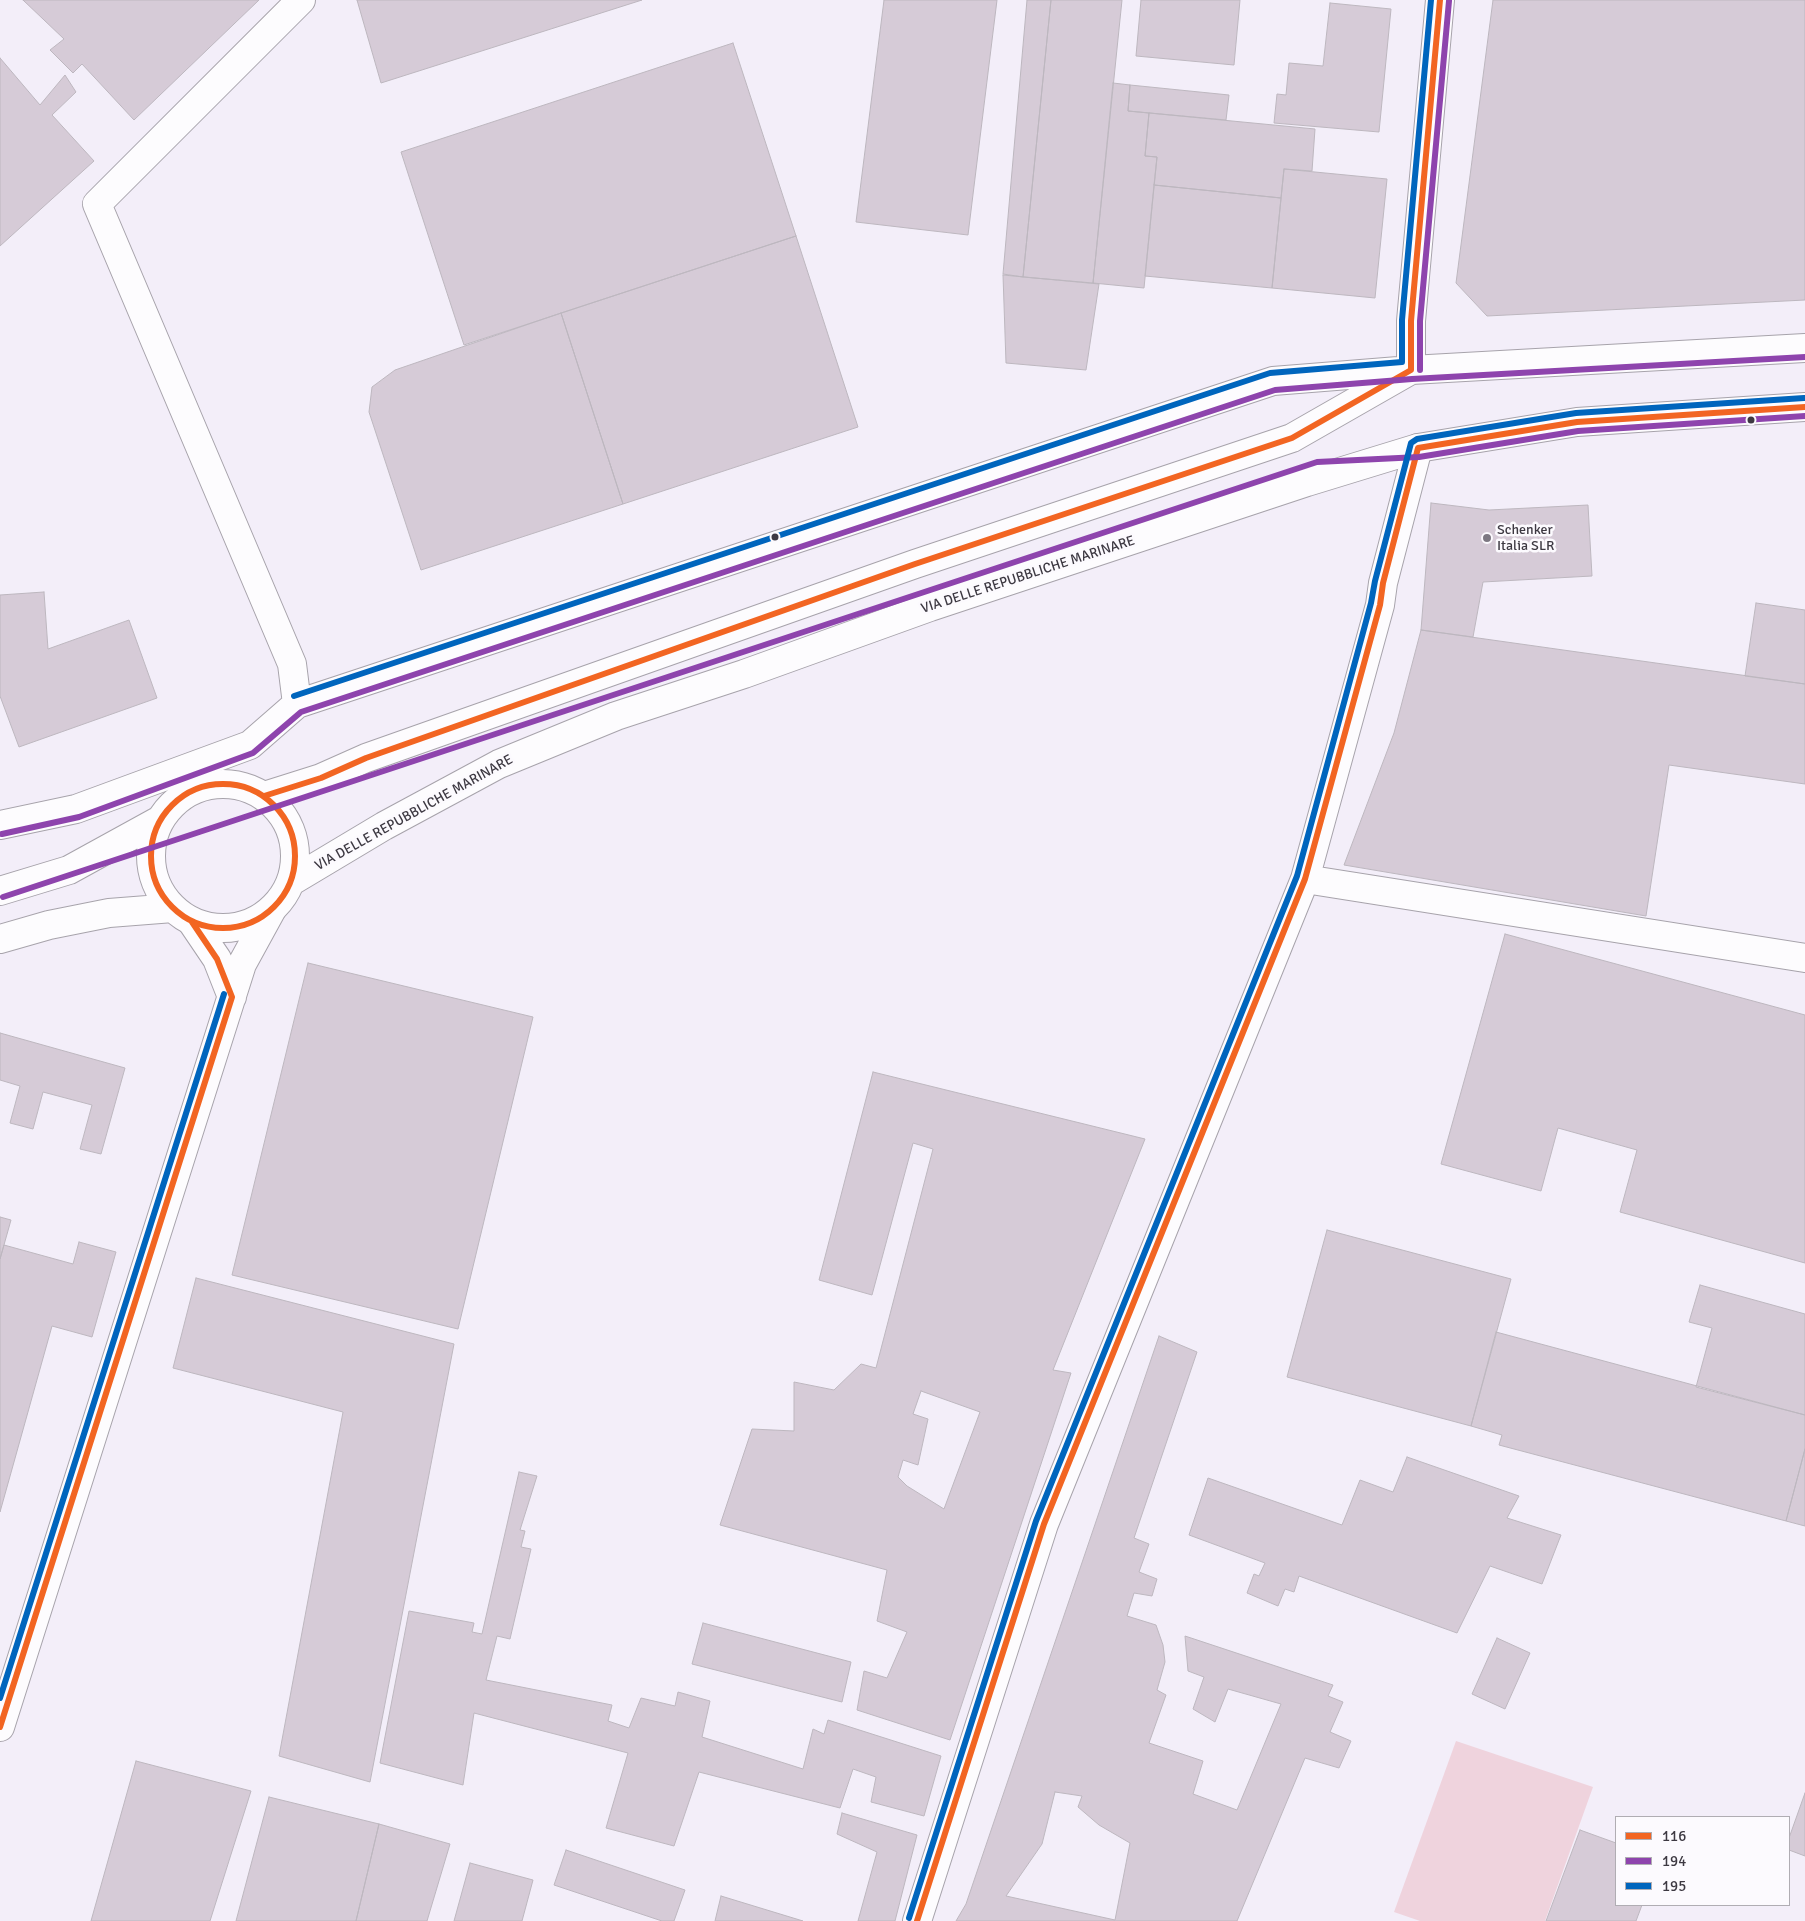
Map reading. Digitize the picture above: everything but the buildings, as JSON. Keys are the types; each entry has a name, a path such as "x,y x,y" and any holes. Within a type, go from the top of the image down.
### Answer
{"street":[{"path":"297,704 292,664 97,204 301,0"},
{"path":"1410,370 1411,321 1440,0"},
{"path":"0,825 76,809 250,745 297,704 1273,381 1410,370 1805,348"},
{"path":"264,796 321,778 375,755 915,564 1292,438 1410,370"},
{"name":"VIA DELLE REPUBBLICHE MARINARE","path":"292,881 384,826 499,764 616,716 744,674 930,607 1307,482 1418,448 1577,422 1805,407"},
{"path":"917,1921 1044,1524 1306,879 1380,605 1383,583 1418,448"},
{"name":"VIA DELLE REPUBBLICHE MARINARE","path":"0,939 49,925 109,913 182,915 215,928 239,927 262,918 287,892 292,881 296,857 292,834 281,812 264,796 242,786 231,784 207,785 185,795 167,810 160,820 152,843 152,866 159,889 182,915"},
{"name":"VIA DELLE REPUBBLICHE MARINARE","path":"0,892 69,870 160,820"},
{"path":"1306,879 1805,958"},
{"path":"0,1727 242,964 271,910"},
{"path":"182,915 217,959 232,997"}],"shaded area":[{"path":"1456,1741 1593,1787 1545,1921 1420,1921 1394,1912"}],"transit line":[{"name":"195","path":"294,696 1270,373 1402,362 1402,320 1431,0"},
{"name":"116","path":"264,796 321,778 366,758 915,564 1292,438 1411,370 1411,321 1440,0"},
{"name":"194","path":"1420,370 1420,321 1449,1"},
{"name":"194","path":"2,834 79,817 253,753 301,712 1275,390 1412,379 1805,357"},
{"name":"195","path":"909,1918 1036,1521 1297,876 1371,603 1411,443 1417,439 1576,413 1804,398"},
{"name":"116","path":"917,1921 1044,1524 1305,879 1380,605 1383,583 1418,448 1577,422 1805,407"},
{"name":"194","path":"3,897 1317,462 1419,457 1578,431 1805,416"},
{"name":"116","path":"223,784 251,789 274,805 290,828 295,856 290,884 274,907 251,923 223,928 195,923 172,907 156,884 151,856 156,828 172,805 195,789 223,784"},
{"name":"116","path":"0,1727 232,997 217,959 192,922"},
{"name":"195","path":"0,1698 224,994"}],"place":[{"name":"Schenker Italia SLR","path":"1487,538"}]}
